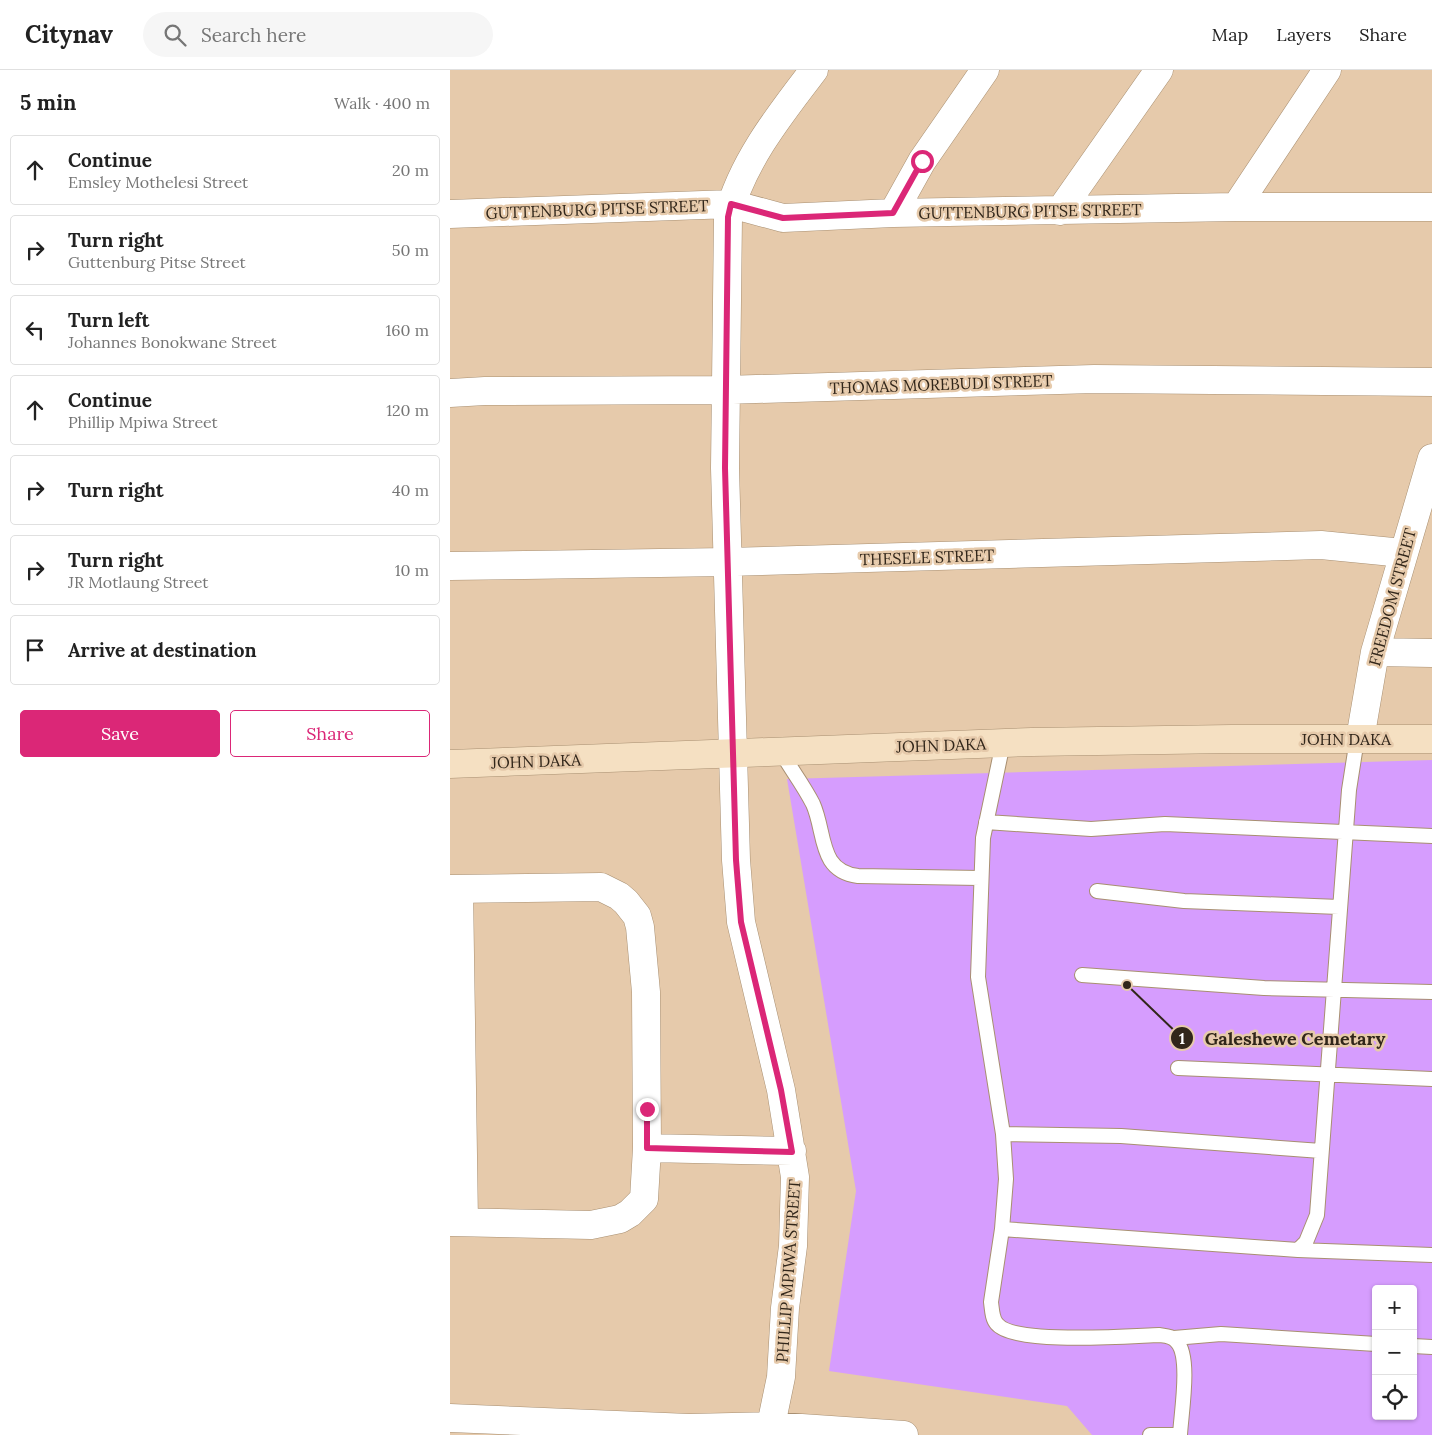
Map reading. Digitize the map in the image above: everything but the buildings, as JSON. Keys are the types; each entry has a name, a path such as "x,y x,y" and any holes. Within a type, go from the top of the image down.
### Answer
{"street":[{"name":"PHILLIP MPIWA STREET","path":"770,1431 781,1377 785,1308 793,1246 795,1177 781,1090 741,922 736,860 727,562 725,390 728,217 731,204 749,165 790,101 814,70"},
{"path":"893,213 922,161 985,70"},
{"path":"1060,211 1159,70"},
{"path":"1236,206 1327,70"},
{"name":"GUTTENBURG PITSE STREET","path":"450,214 731,204 783,218 893,213 1236,206 1432,207"},
{"name":"THOMAS MOREBUDI STREET","path":"450,394 485,391 725,390 1094,379 1432,382"},
{"name":"FREEDOM STREET","path":"1358,739 1375,652 1432,458"},
{"name":"THESELE STREET","path":"450,566 727,562 1291,546 1321,546 1403,553"},
{"path":"1375,652 1432,653"},
{"name":"JOHN DAKA","path":"450,764 1003,743 1432,739"},
{"path":"602,888 620,896 632,909 640,927 646,992 647,1148 644,1199 630,1213 620,1219 591,1225 457,1222 454,889 602,888"},
{"path":"647,1148 792,1152"},
{"path":"450,1418 904,1435"}],"lane":[{"path":"1298,1250 1306,1242 1317,1215 1345,833 1358,739"},
{"path":"1003,743 986,822 980,878 978,978 1003,1134 1006,1179 1002,1229 991,1302 996,1324 1010,1333 1032,1337 1159,1336 1174,1338 1220,1334 1372,1344"},
{"path":"781,752 818,817 824,849 829,858 842,871 858,876 980,878"},
{"path":"986,822 1097,829 1165,824 1432,836"},
{"path":"1097,891 1184,901 1339,907"},
{"path":"1082,975 1334,991 1432,992"},
{"path":"1178,1068 1432,1079"},
{"path":"1003,1134 1121,1136 1321,1150"},
{"path":"1002,1229 1298,1250 1432,1256"},
{"path":"1174,1338 1179,1343 1184,1358 1180,1435"},
{"path":"1417,1346 1432,1347"},
{"path":"1150,1435 1174,1435"}],"shaded area":[{"path":"1432,760 1432,1435 1092,1435 1067,1406 829,1371 856,1191 787,779"}],"place":[{"name":"Galeshewe Cemetary","path":"1127,985"}],"route":[{"path":"647,1109 647,1148 792,1152 781,1090 741,922 736,860 725,468 728,217 731,204 783,218 893,213 922,161"}]}
